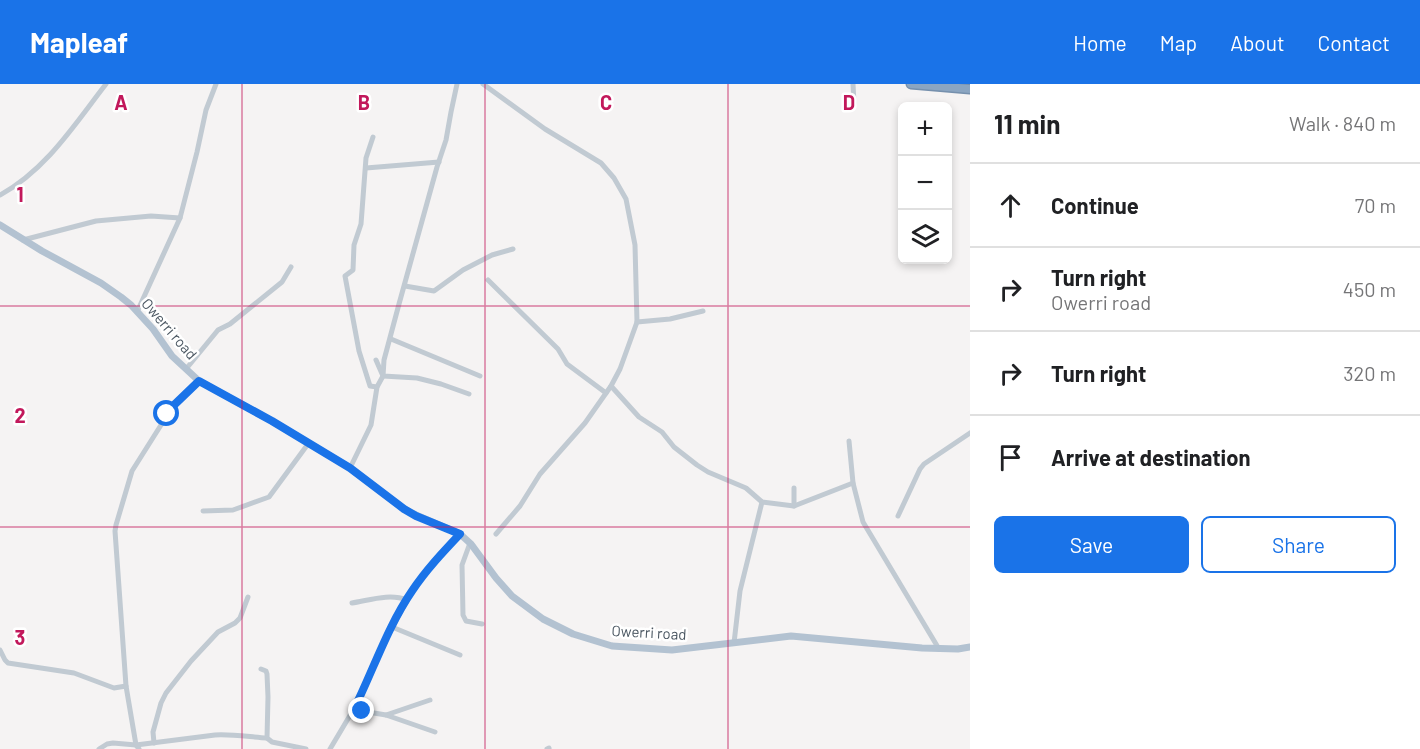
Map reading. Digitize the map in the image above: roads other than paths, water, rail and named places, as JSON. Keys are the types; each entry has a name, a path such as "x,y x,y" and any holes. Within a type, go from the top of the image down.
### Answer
{"highway":[{"path":"911,84 970,89"}],"main road":[{"name":"Owerri road","path":"0,225 121,297 153,329 172,356 199,381 350,468 404,509 460,534 470,543 512,596 543,619 586,639 612,646 672,650 791,636 939,649 970,647"}],"street":[{"path":"0,195 21,182 56,148 106,84"},
{"path":"137,312 180,218 198,152 206,110 216,84"},
{"path":"350,468 370,425 377,387 383,376 384,360 446,140 457,84"},
{"path":"483,84 545,129 601,163 614,178 626,199 635,245 638,322 611,386 585,423 540,474 520,506 496,534"},
{"path":"853,84 853,107"},
{"path":"373,137 366,158 361,224 354,245 353,270 345,276 359,351 370,386 377,387"},
{"path":"366,168 439,162"},
{"path":"24,240 96,221 152,216 180,218"},
{"path":"405,286 434,291 463,270 492,255 513,249"},
{"path":"186,369 218,330 230,324 282,282 291,267"},
{"path":"488,280 558,349 567,364 606,393"},
{"path":"638,322 670,319 704,311"},
{"path":"391,339 480,376"},
{"path":"376,360 383,376"},
{"path":"383,376 417,378 469,394"},
{"path":"138,747 126,686 117,574 116,525 132,471 173,406 199,381"},
{"path":"611,386 639,417 662,432 674,447 697,465 746,488 762,502 794,506 853,483"},
{"path":"898,516 924,464 970,433"},
{"path":"849,441 853,483 863,522 939,649"},
{"path":"203,511 233,510 269,497 308,444"},
{"path":"794,488 794,506"},
{"path":"734,643 740,591 762,502"},
{"path":"332,748 355,707 407,600 434,561 460,534"},
{"path":"470,543 462,565 463,615 466,621 482,624"},
{"path":"352,603 390,596 407,600"},
{"path":"154,743 153,732 166,693 218,632 240,618 248,597"},
{"path":"392,627 460,654"},
{"path":"0,650 8,663 74,673 114,688 126,686"},
{"path":"261,669 267,674 267,738"},
{"path":"386,715 430,700"},
{"path":"355,707 435,732"},
{"path":"99,749 113,743 138,747 227,734 267,738 272,742 306,749"}]}
